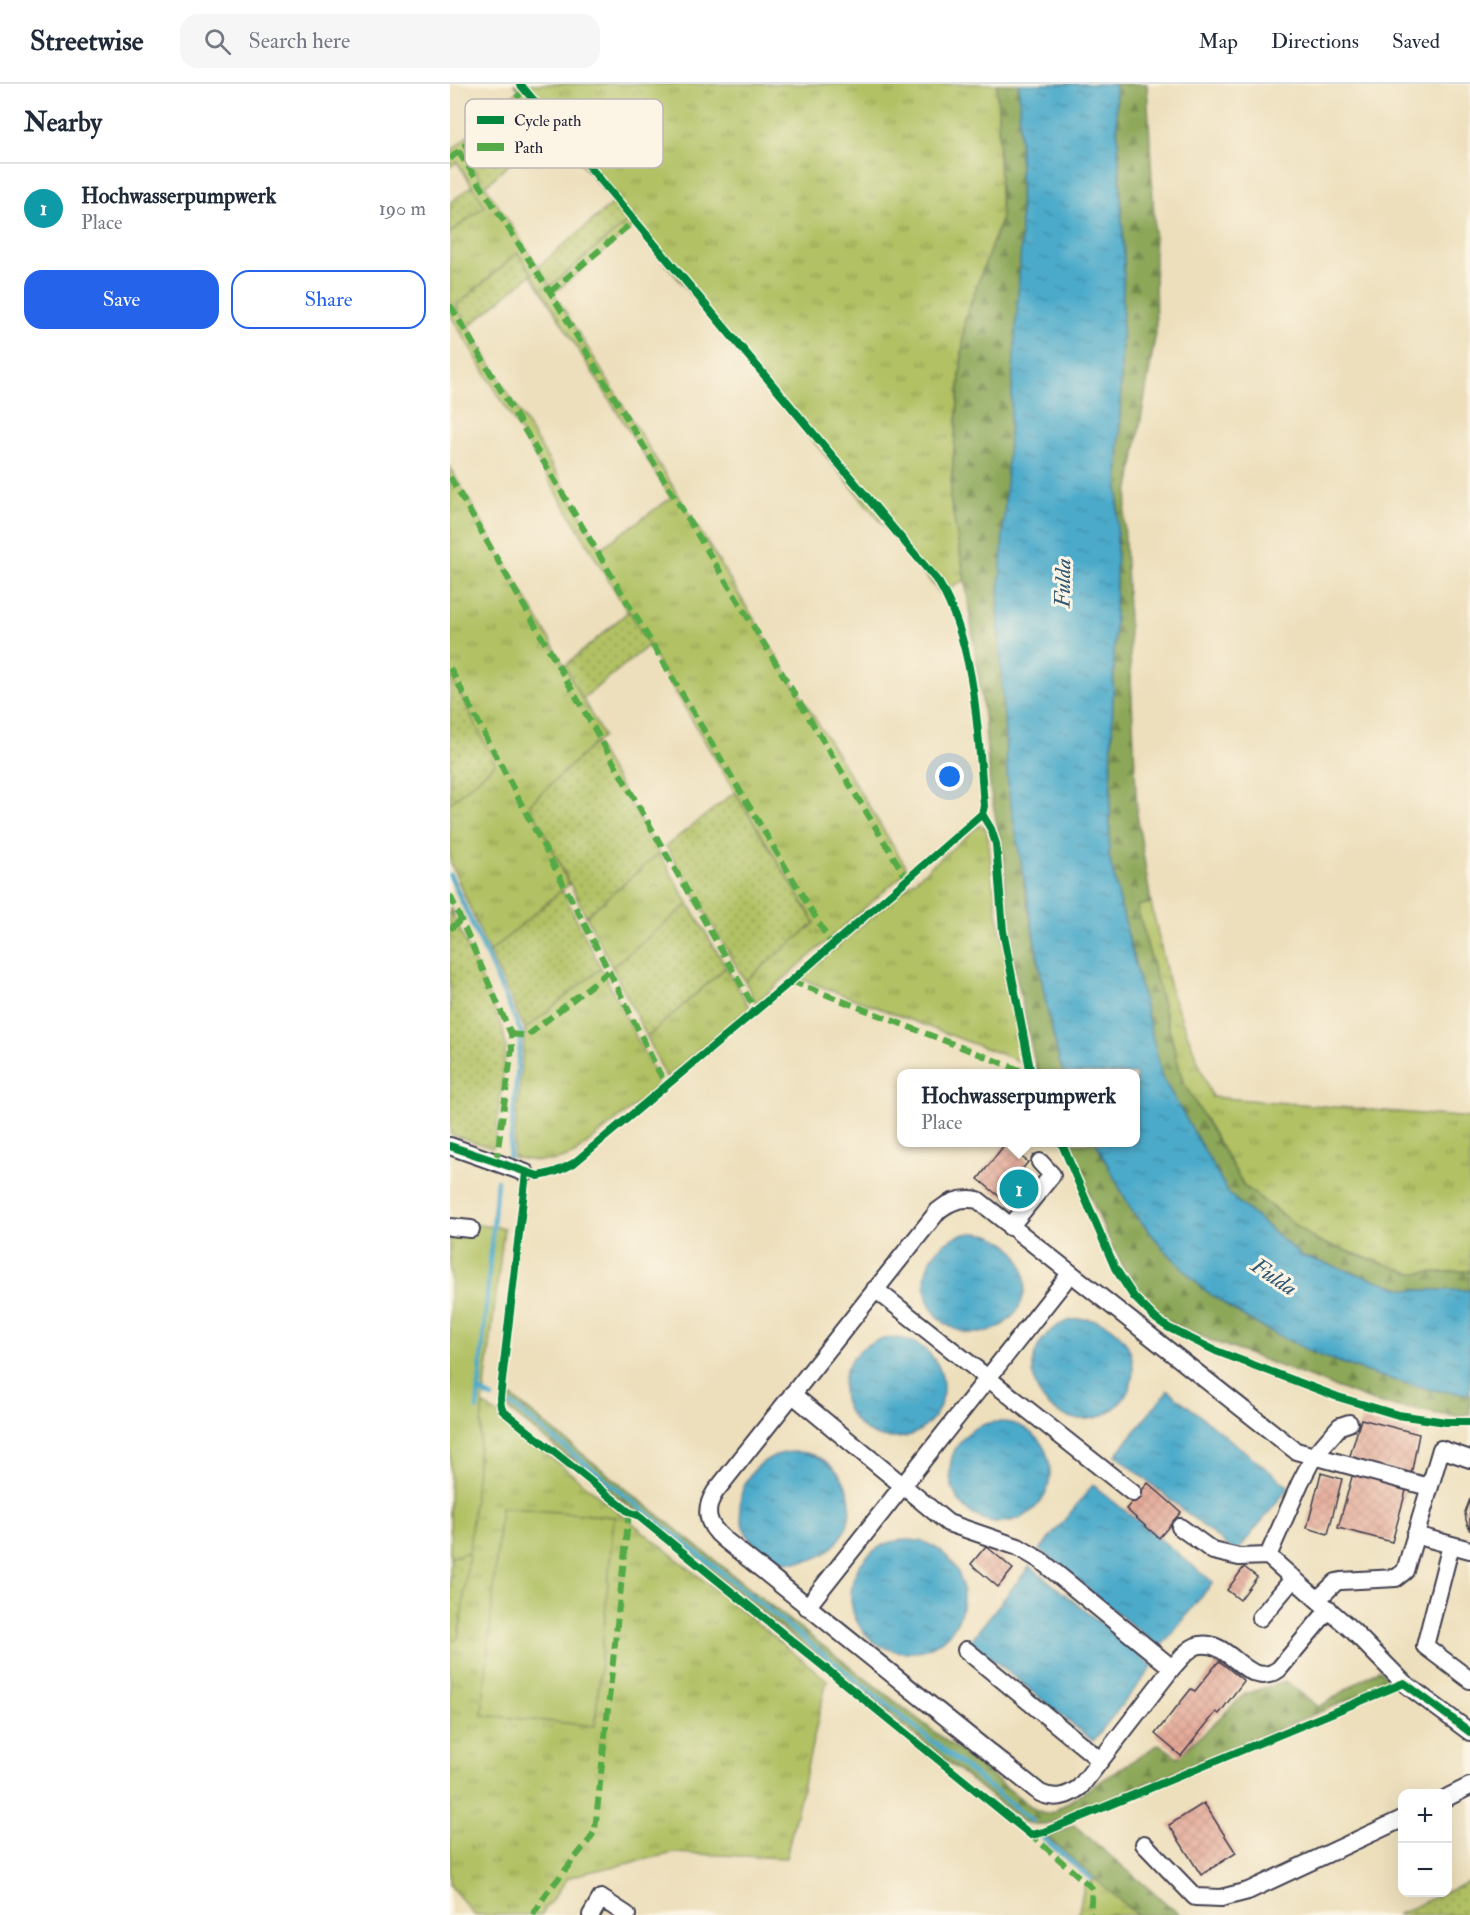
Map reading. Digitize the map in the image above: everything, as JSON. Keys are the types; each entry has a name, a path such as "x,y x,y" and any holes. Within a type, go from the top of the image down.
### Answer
{"street":[{"path":"450,1146 526,1173"},
{"path":"1010,1227 1052,1175 1040,1162"},
{"path":"1429,1487 1296,1451 978,1200 966,1198 947,1203 938,1211 715,1492 709,1502 707,1512 717,1534 1040,1793 1056,1797 1072,1793 1080,1788 1172,1668 1189,1650 1196,1646 1212,1645 1220,1648 1249,1671 1258,1675 1273,1674 1279,1669 1324,1604 1336,1582 1401,1576 1405,1571 1441,1449 1470,1459"},
{"path":"450,1227 471,1229"},
{"path":"807,1607 1070,1274"},
{"path":"875,1289 1133,1493"},
{"path":"792,1394 948,1523 1018,1547 1040,1560 1172,1668"},
{"path":"1268,1556 1314,1456 1340,1426 1349,1423"},
{"path":"1180,1527 1213,1551 1239,1557 1268,1556 1354,1632 1404,1683 1470,1732"},
{"path":"1415,1535 1470,1550"},
{"path":"1451,1545 1425,1646 1470,1680"},
{"path":"1260,1618 1294,1578"},
{"path":"966,1650 1100,1760"},
{"path":"1452,1795 1470,1786"},
{"path":"1144,1844 1195,1897 1221,1898 1248,1891 1398,1822"},
{"path":"591,1915 601,1898 627,1915"}],"green space":[{"path":"514,84 997,84 1001,220 965,318 950,498 965,580 940,593 634,226 554,293 908,870 756,1003 745,981 815,922 450,314 450,233 485,206 457,162 450,167 450,148 452,150 465,138 465,168 474,168 551,286 629,220 585,168 663,168 663,99 509,99 519,90","holes":["518,253 671,498 601,548 456,306"]},
{"path":"997,84 1019,84 1024,884 1046,1004 1062,1069 1036,1069 1009,941 1004,860 990,789 984,716 965,580 950,498 965,318 1001,220"},
{"path":"1115,84 1147,84 1154,219 1156,332 1124,518 1137,814 1151,903 1137,906 1183,1082 1244,1186 1317,1241 1411,1273 1470,1271 1470,1290 1407,1290 1302,1256 1230,1195 1162,1077 1109,856 1124,256"},
{"path":"473,168 505,168 485,186"},
{"path":"472,185 485,206 450,233 450,203"},
{"path":"614,202 629,220 550,286 538,267"},
{"path":"518,253 532,274 468,327 456,306"},
{"path":"450,467 603,736 530,804 569,884 489,953 450,861 450,803 494,763 450,674"},
{"path":"629,611 649,645 582,699 565,666"},
{"path":"450,674 495,764 450,803"},
{"path":"595,743 659,853 586,916 530,804"},
{"path":"735,792 815,923 745,981 666,846"},
{"path":"980,825 985,827 987,833 997,912 1026,1057 1019,1061 799,978"},
{"path":"659,853 689,904 612,967 586,916"},
{"path":"562,890 601,968 525,1029 489,953"},
{"path":"1151,903 1171,992 1212,1097 1470,1118 1470,1271 1411,1273 1317,1241 1244,1186 1183,1082 1137,906"},
{"path":"689,904 726,967 647,1037 612,967"},
{"path":"450,907 503,1029 506,1047 495,1145 492,1148 450,1134"},
{"path":"726,967 750,1008 666,1077 647,1037"},
{"path":"601,968 656,1076 657,1083 654,1090 574,1154 544,1161 513,1157 525,1029"},
{"path":"1069,1147 1098,1147 1132,1211 1164,1249 1202,1288 1232,1309 1316,1354 1379,1376 1432,1390 1470,1394 1470,1415 1450,1416 1381,1404 1210,1340 1172,1323 1144,1300 1132,1284 1114,1251"},
{"path":"450,1222 504,1228 483,1404 469,1552 450,1558"},
{"path":"507,1393 769,1604 1037,1811 1044,1814 1053,1812 1159,1744 1178,1757 1245,1694 1285,1681 1319,1707 1379,1669 1392,1682 1051,1823 1036,1824 1022,1821 510,1411"},
{"path":"483,1404 827,1680 786,1858 674,1853 580,1874 568,1878 541,1915 474,1915 450,1885 450,1641 459,1637"},
{"path":"501,1507 614,1517 595,1726 482,1715"},
{"path":"469,1552 459,1637 450,1641 450,1558"},
{"path":"1074,1825 1180,1915 1137,1915 1047,1837"},
{"path":"1096,1879 1137,1915 1078,1915 1084,1887"},
{"path":"1470,1881 1470,1915 1396,1915 1435,1897 1452,1897 1452,1889"}],"water":[{"name":"Fulda","path":"1019,84 1115,84 1124,256 1109,856 1162,1077 1230,1195 1302,1256 1407,1290 1470,1290 1470,1394 1432,1390 1379,1376 1316,1354 1262,1327 1202,1288 1164,1249 1132,1211 1098,1147 1140,1147 1140,1069 1062,1069 1060,1064 1046,1004 1008,789 998,612 1021,246"},
{"path":"975,1233 1003,1241 1017,1255 1025,1283 1017,1311 1003,1325 975,1333 947,1325 933,1311 925,1283 933,1255 947,1241"},
{"path":"1083,1319 1111,1327 1125,1341 1133,1369 1125,1397 1111,1411 1083,1419 1055,1411 1041,1397 1033,1369 1041,1341 1055,1327"},
{"path":"893,1338 921,1346 935,1360 943,1388 935,1416 921,1430 893,1438 865,1430 851,1416 843,1388 851,1360 865,1346"},
{"path":"1168,1390 1289,1487 1236,1553 1116,1455"},
{"path":"1000,1422 1028,1430 1042,1444 1050,1472 1042,1500 1028,1514 1000,1522 972,1514 958,1500 950,1472 958,1444 972,1430"},
{"path":"795,1452 816,1456 834,1468 846,1486 850,1507 846,1528 834,1546 816,1558 795,1562 774,1558 756,1546 744,1528 740,1507 744,1486 756,1468 774,1456"},
{"path":"1093,1485 1213,1582 1160,1648 1040,1550"},
{"path":"907,1540 929,1544 947,1556 959,1574 963,1596 959,1618 947,1636 929,1648 907,1652 885,1648 867,1636 855,1618 851,1596 855,1574 867,1556 885,1544"},
{"path":"1030,1566 1153,1666 1093,1741 970,1641"}],"building":[{"path":"1003,1147 1009,1147 1028,1162 1020,1172 1036,1184 1019,1206 1003,1193 1000,1197 978,1179"},
{"path":"1361,1419 1419,1434 1411,1475 1349,1459"},
{"path":"1321,1473 1342,1479 1328,1534 1307,1528"},
{"path":"1353,1473 1407,1487 1392,1542 1338,1528"},
{"path":"1148,1483 1181,1512 1159,1538 1126,1509"},
{"path":"1470,1499 1470,1531 1465,1512"},
{"path":"986,1546 1013,1569 998,1587 971,1564"},
{"path":"1244,1567 1257,1577 1240,1600 1227,1590"},
{"path":"1219,1661 1244,1681 1219,1714 1216,1712 1181,1756 1155,1734 1191,1689 1195,1691"},
{"path":"1204,1803 1236,1853 1201,1875 1169,1825"}],"waterway":[{"path":"450,875 521,1032 509,1158"},
{"path":"477,1409 497,1181"},
{"path":"479,1391 492,1398"},
{"path":"512,1405 1032,1821"},
{"path":"1042,1837 1091,1879"}],"marked path":[{"path":"515,99 525,90"},
{"path":"450,159 465,145"},
{"path":"458,151 465,162"},
{"path":"469,168 550,292 907,879"},
{"path":"550,292 635,220"},
{"path":"450,305 832,945"},
{"path":"450,477 755,1009"},
{"path":"450,668 609,971 666,1086"},
{"path":"450,895 511,1034 512,1049 496,1163"},
{"path":"450,929 461,920"},
{"path":"511,1034 527,1036 609,971"},
{"path":"791,981 1017,1069"},
{"path":"533,1915 546,1894 595,1830 629,1512"},
{"path":"1029,1833 1092,1888 1090,1915"}],"cycle path":[{"path":"520,84 533,99"},
{"path":"450,1146 538,1176 574,1163 791,981 982,814 984,806 977,720 968,662 961,634 939,583 591,168"},
{"path":"982,814 991,829 996,844 1003,931 1030,1069"},
{"path":"1063,1147 1115,1268 1134,1297 1156,1319 1169,1328 1216,1351 1338,1397 1398,1415 1446,1422 1470,1422"},
{"path":"526,1173 500,1398 503,1411 629,1512 637,1515 1031,1835 1044,1832 1404,1683 1470,1732"}],"place":[{"name":"Hochwasserpumpwerk","path":"1019,1189"}]}
